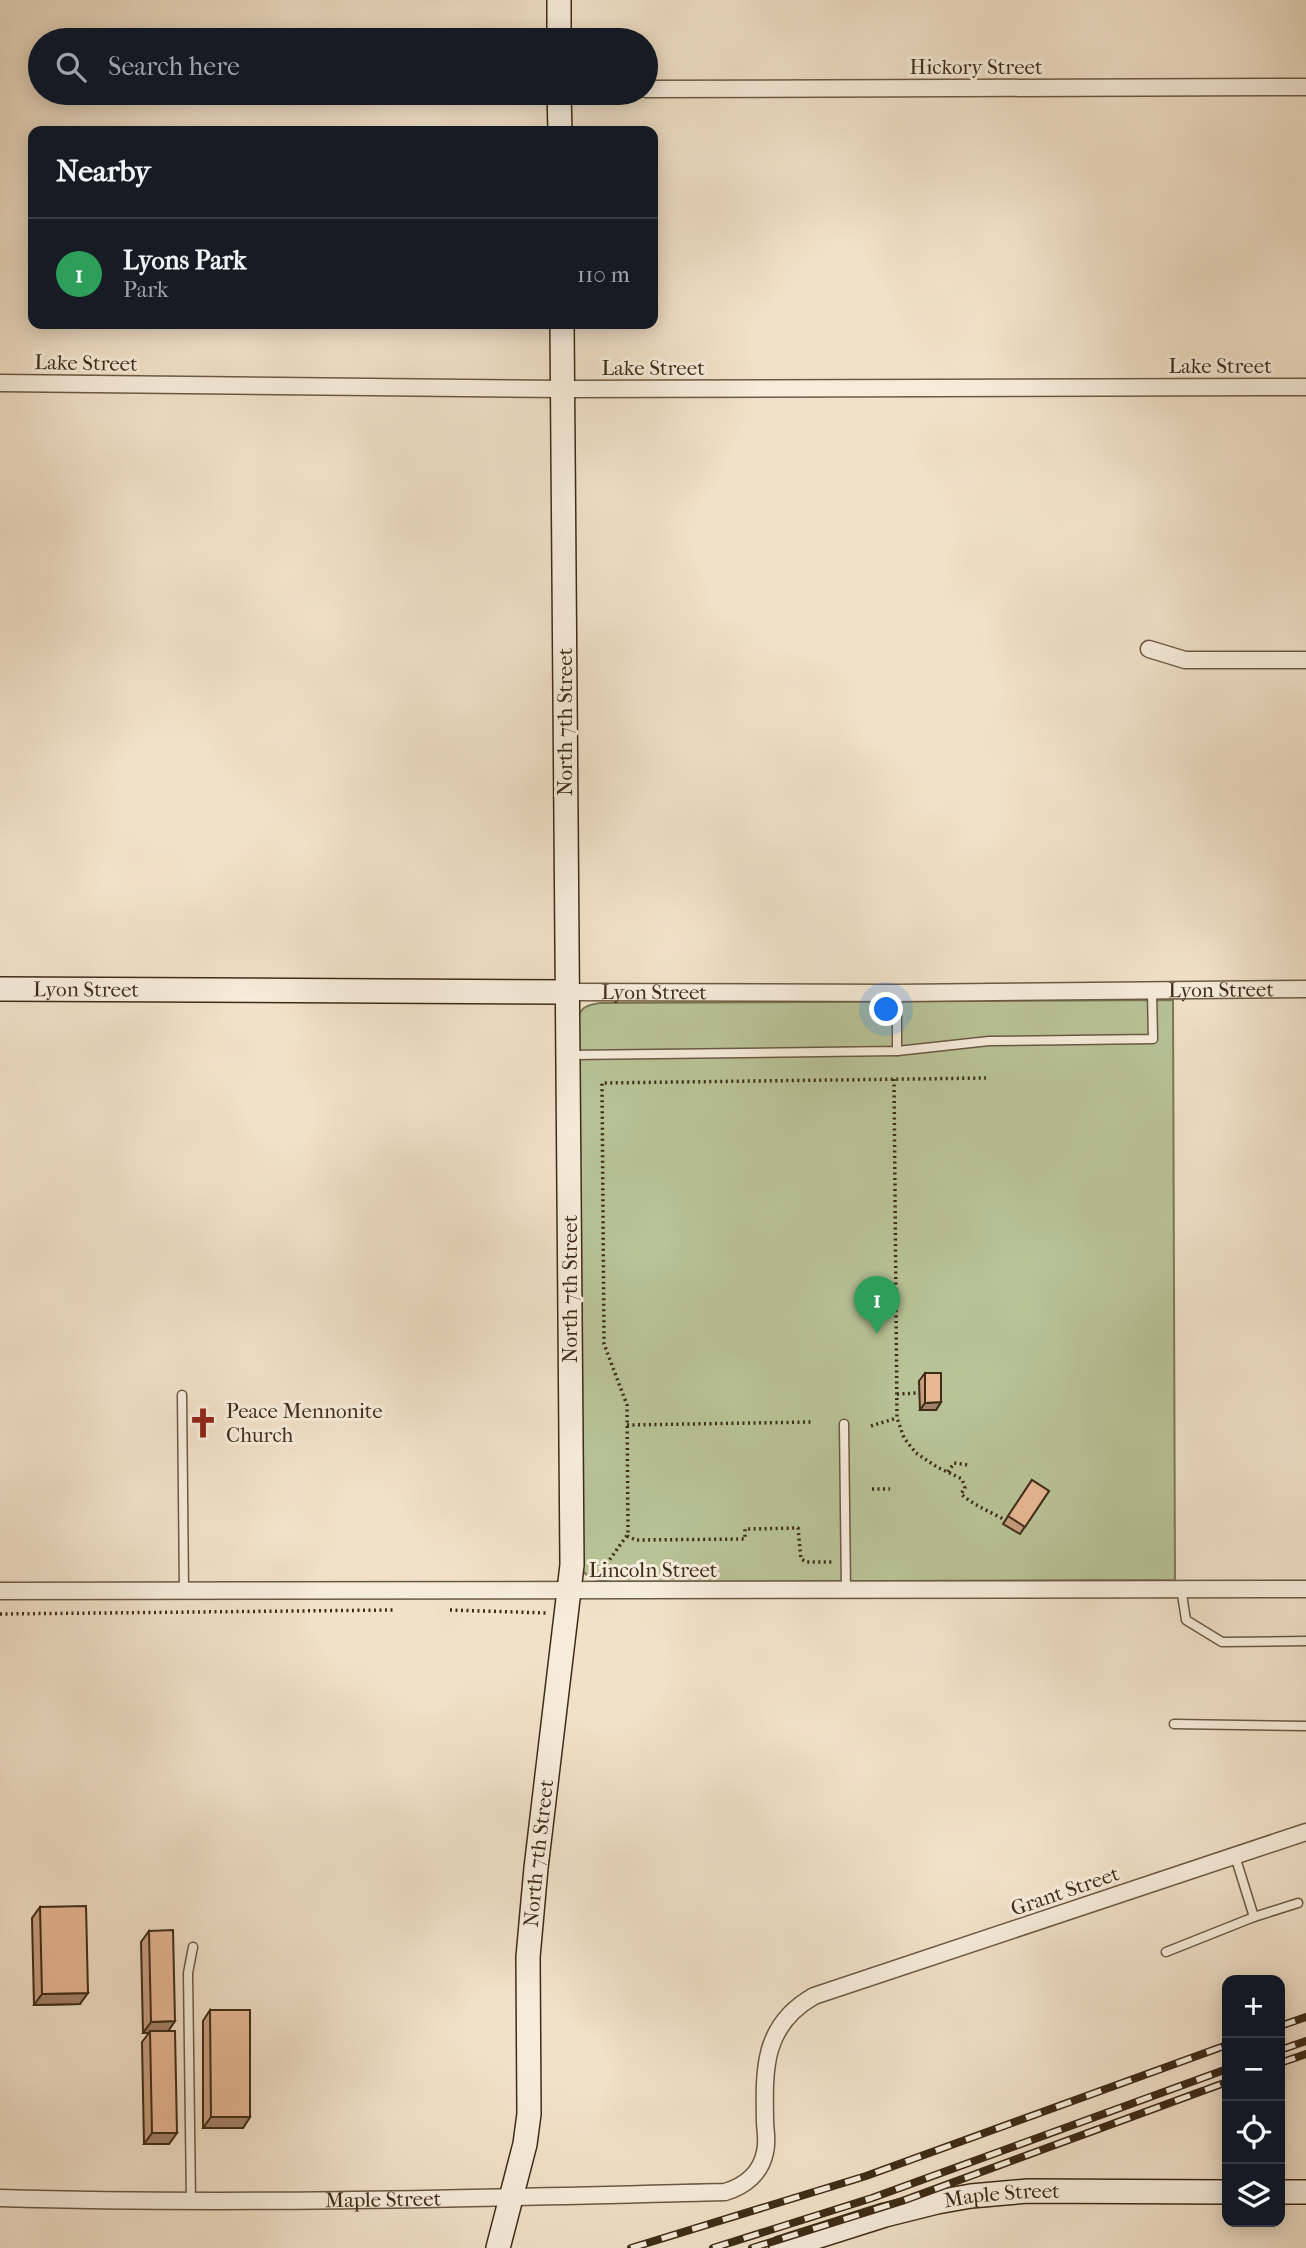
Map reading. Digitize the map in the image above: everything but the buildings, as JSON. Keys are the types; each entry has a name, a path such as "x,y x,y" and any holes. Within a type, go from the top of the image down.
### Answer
{"street":[{"path":"559,0 559,28"},
{"name":"Hickory Street","path":"658,89 1306,87"},
{"path":"559,105 560,126"},
{"name":"North 7th Street","path":"498,2248 525,2144 529,2114 528,1957 536,1868 566,1614 578,1591 572,1551 562,329"},
{"name":"Lake Street","path":"0,383 563,389 1306,387"},
{"path":"1149,649 1185,660 1306,660"},
{"name":"Lyon Street","path":"0,989 897,993 1306,989"},
{"name":"Lincoln Street","path":"0,1591 1306,1589"},
{"name":"Grant Street","path":"759,2169 766,2149 764,2072 768,2051 777,2030 788,2015 814,1996 1306,1832"},
{"name":"Maple Street","path":"0,2198 401,2201 725,2192 744,2184 759,2169"},
{"name":"Maple Street","path":"781,2248 885,2215 971,2196 1028,2191 1222,2192"},
{"path":"1285,2192 1306,2192"}],"lane":[{"path":"568,1055 897,1051 989,1041 1153,1039 1153,991"},
{"path":"897,993 897,1051"},
{"path":"182,1395 184,1592"},
{"path":"844,1424 846,1590"},
{"path":"1181,1588 1186,1620 1222,1642 1306,1642"},
{"path":"1174,1724 1306,1726"},
{"path":"1236,1856 1255,1917"},
{"path":"1166,1952 1298,1903"},
{"path":"191,2201 188,1973 193,1947"}],"path":[{"path":"578,1591 627,1536 627,1405 604,1344 602,1083 986,1078"},
{"path":"894,1079 897,1418 909,1445 926,1460 962,1479 965,1488 961,1494 968,1500 1005,1520"},
{"path":"897,1394 918,1393"},
{"path":"871,1426 897,1418"},
{"path":"627,1425 812,1422"},
{"path":"948,1472 954,1463 968,1465"},
{"path":"872,1489 890,1489"},
{"path":"627,1536 636,1540 745,1539 745,1528 798,1528 799,1555 803,1561 846,1562"},
{"path":"0,1614 400,1610"},
{"path":"441,1610 566,1614"}],"green space":[{"path":"1173,1000 1175,1580 612,1582 595,1579 585,1573 582,1569 577,1021 582,1010 600,1003"}],"railway":[{"path":"1285,2024 1306,2017"},
{"path":"1285,2048 1306,2041"},
{"path":"631,2248 866,2176 1222,2047"},
{"path":"1285,2061 1306,2054"},
{"path":"713,2248 872,2198 1222,2071"},
{"path":"752,2248 902,2201 1222,2084"}],"place":[{"name":"Lyons Park","path":"877,1334"},
{"name":"Peace Mennonite Church","path":"203,1423"}]}
